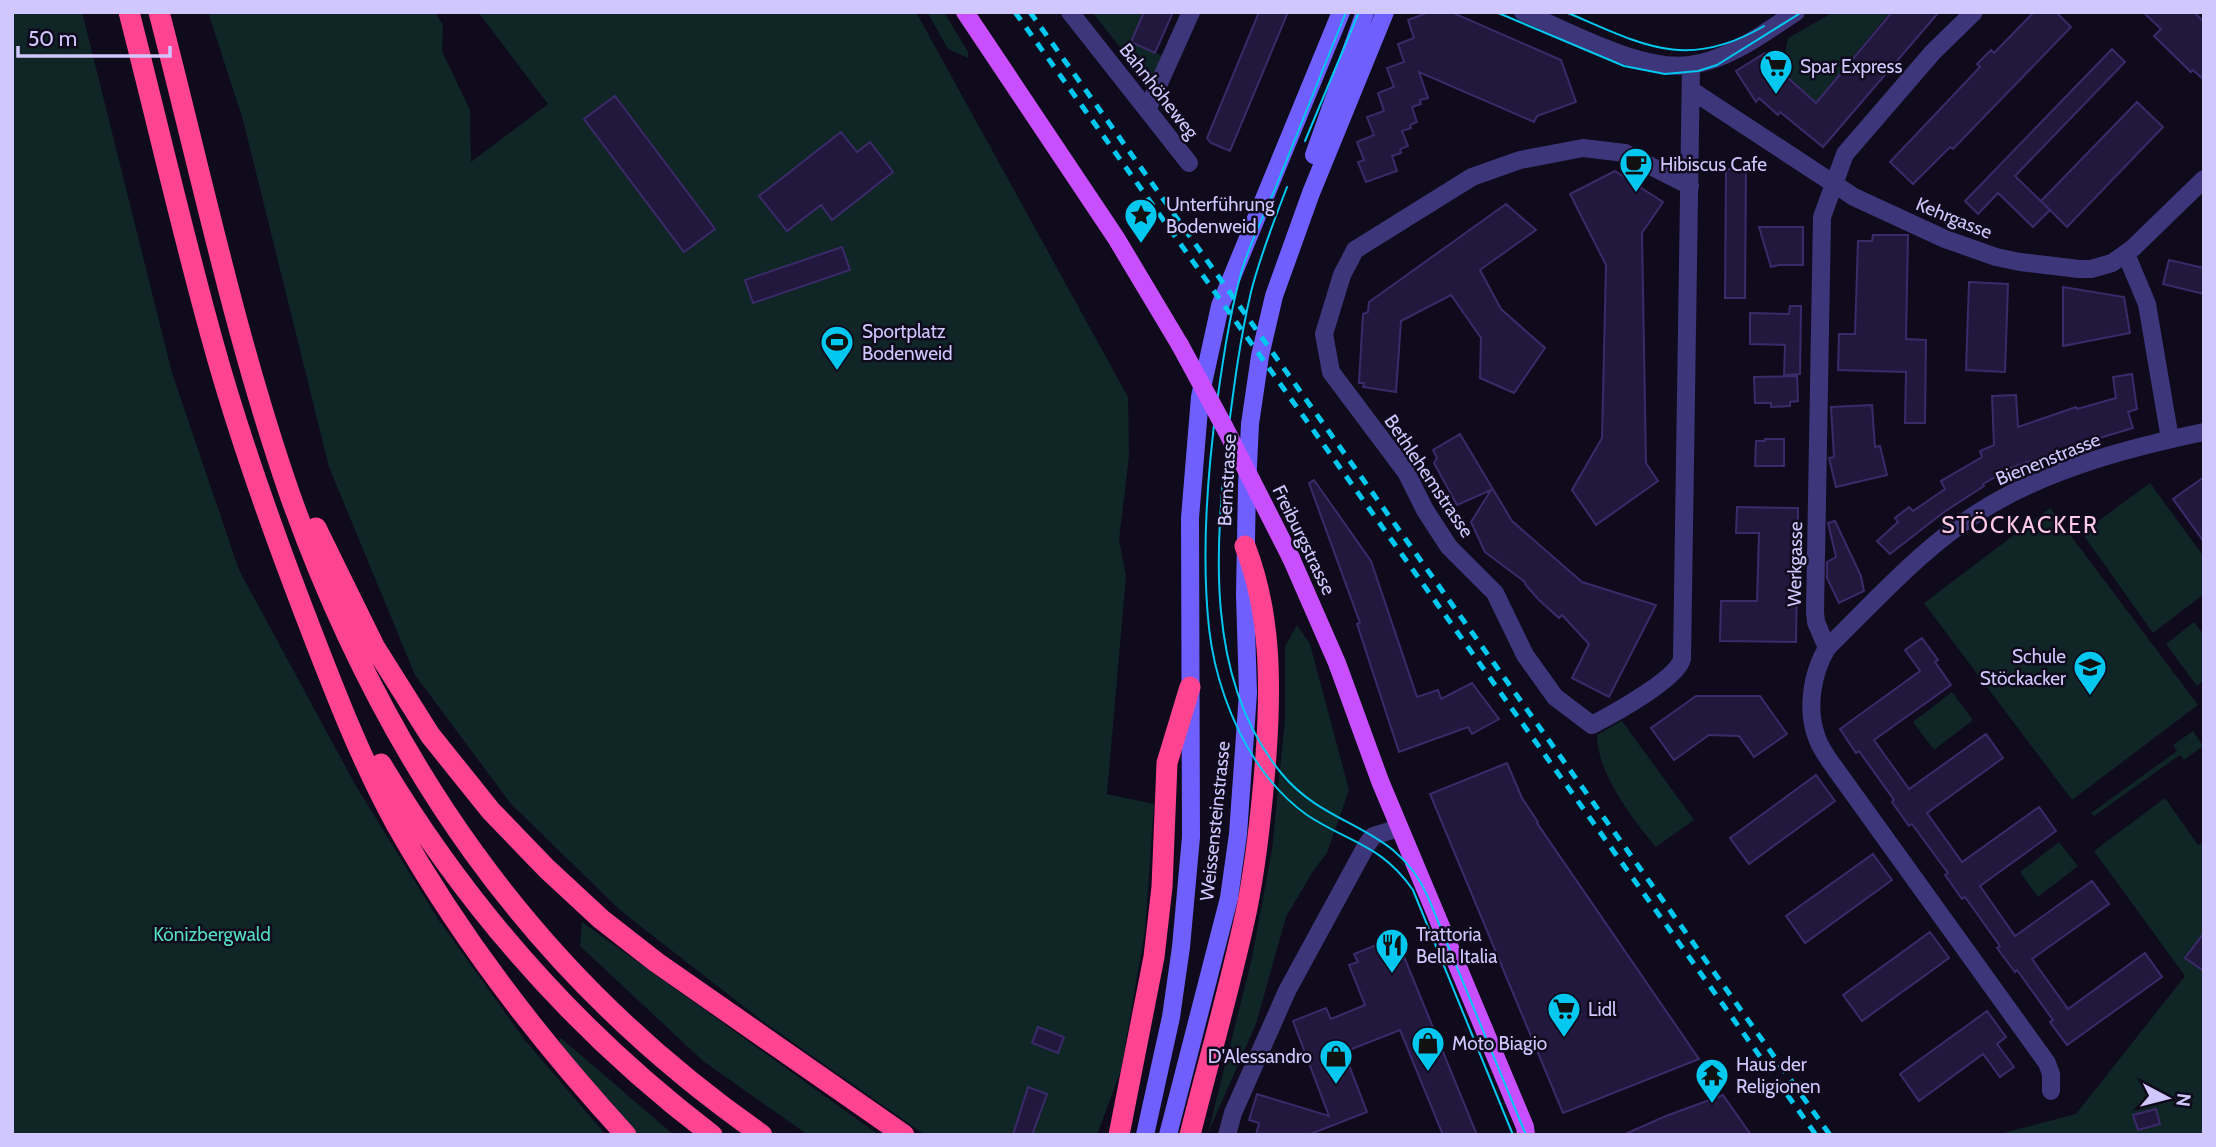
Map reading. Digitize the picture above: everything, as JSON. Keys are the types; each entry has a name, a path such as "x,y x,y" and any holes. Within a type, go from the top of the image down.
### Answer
{"highway":[{"path":"129,12 212,340 261,499 332,684 396,823 438,891 502,985 560,1059 626,1135"},
{"path":"159,12 226,281 272,438 309,545 351,646 401,742 459,833 530,925 614,1014 697,1087 762,1135"},
{"path":"272,438 374,646 397,686 430,735 491,811 547,869 601,919 656,962 904,1135"},
{"path":"1190,1135 1241,932 1263,803 1269,675 1265,621 1257,576 1245,546"},
{"path":"302,606 346,701 375,755 419,826 467,894 550,991 596,1037 712,1135"},
{"path":"1119,1129 1154,957 1162,887 1167,763 1190,687"}],"main road":[{"name":"Freiburgstrasse","path":"965,12 1116,238 1226,428 1291,558 1341,674 1399,828 1528,1132"},
{"name":"Bernstrasse","path":"1190,687 1190,518 1193,456 1199,397 1211,342 1227,287 1340,12"},
{"name":"Bernstrasse","path":"1245,546 1238,481 1242,419 1252,351 1265,291 1365,12"},
{"name":"Bernstrasse","path":"1245,546 1250,424 1260,356 1273,296 1311,192 1385,12"},
{"name":"Weissensteinstrasse","path":"1168,1135 1222,928 1237,846 1248,693 1245,546"},
{"name":"Weissensteinstrasse","path":"1145,1135 1160,1072 1181,947 1191,837 1190,687"}],"street":[{"name":"Bahnhöheweg","path":"1070,12 1189,163"},
{"path":"1147,110 1191,12"},
{"path":"1523,12 1634,58 1667,65 1691,65 1733,50 1796,12"},
{"name":"Werkgasse","path":"1827,648 1816,622 1815,600 1822,217 1845,154 1933,52 1974,12"},
{"name":"Bethlehemstrasse","path":"1689,186 1625,153 1583,148 1520,160 1472,177 1356,250 1342,275 1324,334 1331,372 1406,472 1425,510 1449,547 1495,593 1525,655 1555,697 1592,725 1674,673 1682,659 1691,65"},
{"name":"Kehrgasse","path":"1691,90 1853,197 1945,239 1996,257 2057,267 2091,269 2112,263 2126,254 2204,179"},
{"path":"2126,254 2147,304 2170,439"},
{"name":"Bienenstrasse","path":"1827,648 1914,562 1991,504 2035,482 2103,458 2204,432"},
{"path":"1827,648 1817,668 1812,688 1812,720 1817,739 1849,788 2047,1063 2051,1074 2051,1091"},
{"path":"1227,1135 1233,1113 1287,991 1373,836 1399,828"}],"green space":[{"name":"Könizbergwald","path":"12,12 82,12 172,373 239,570 356,786 438,919 524,1039 606,1135 12,1135"},
{"path":"208,12 435,12 443,25 442,51 470,110 471,162 548,104 478,12 916,12 1128,397 1129,456 1119,540 1126,576 1107,794 1154,804 1145,931 1121,1070 1097,1135 925,1135 761,1020 621,911 511,804 415,675 329,467 243,120"},
{"path":"927,12 944,12 968,52 968,58 948,49"},
{"path":"1092,12 1144,12 1131,42 1163,56 1153,76 1143,76"},
{"path":"1834,12 1890,12 1813,105 1793,90 1796,85 1782,68 1788,38"},
{"path":"2150,483 2204,557 2204,594 2153,633 2082,533"},
{"path":"2050,508 2198,705 2072,800 1924,603"},
{"path":"2194,622 2204,635 2204,680 2197,686 2166,644"},
{"path":"1297,625 1310,644 1349,790 1327,853 1286,917 1256,1024 1208,1133 1251,962 1272,850 1285,719 1285,646"},
{"path":"1952,692 1973,720 1934,750 1913,722"},
{"path":"1622,721 1694,820 1656,847 1609,779 1599,750 1597,735"},
{"path":"2193,731 2203,746 2184,760 2180,755 2094,816 2091,813 2177,751 2173,745"},
{"path":"2165,798 2198,845 2204,842 2204,1135 1995,1135 2076,1114 2185,976 2094,851"},
{"path":"2059,842 2078,866 2038,897 2020,872"},
{"path":"582,922 879,1135 808,1135 703,1061 580,946"},
{"path":"561,1038 674,1135 636,1135 580,1072 559,1041"}],"building":[{"path":"1144,12 1173,12 1155,53 1131,42"},
{"path":"1259,12 1288,12 1230,151 1211,143 1207,138"},
{"path":"1429,12 1451,12 1561,60 1576,102 1537,116 1534,122 1419,72 1428,98 1420,100 1421,104 1412,107 1417,122 1402,131 1408,146 1400,149 1401,153 1392,156 1397,171 1366,182 1358,162 1364,160 1357,142 1374,135 1367,117 1384,111 1378,93 1394,87 1387,68 1404,62 1398,44 1414,38 1408,20"},
{"path":"1892,12 1939,12 1823,147 1780,112 1778,115 1759,98 1756,102 1736,71 1765,53 1782,81 1786,76 1816,103"},
{"path":"2034,12 2056,12 2071,27 1953,149 1950,147 1913,184 1890,162 1980,67 1977,64 1991,50 1994,53"},
{"path":"2143,12 2194,12 2204,22 2204,80 2193,70 2191,72 2154,36 2161,29"},
{"path":"2112,49 2125,62 2015,176 2050,210 2033,227 1998,193 1978,214 1965,201"},
{"path":"615,96 715,229 684,252 584,119"},
{"path":"2137,102 2163,127 2067,227 2041,201"},
{"path":"841,132 857,152 870,142 893,172 832,220 821,205 787,231 759,196"},
{"path":"1726,169 1746,170 1745,298 1725,298"},
{"path":"1615,171 1663,202 1642,233 1646,463 1658,481 1596,525 1572,490 1602,438 1606,265 1570,194"},
{"path":"1506,204 1536,230 1480,270 1501,309 1545,348 1514,393 1480,378 1481,338 1451,295 1401,321 1396,392 1363,387 1364,383 1359,383 1363,314 1368,312 1369,302"},
{"path":"1759,227 1803,227 1803,265 1771,267"},
{"path":"1873,235 1908,235 1906,339 1926,340 1925,423 1905,423 1906,372 1838,370 1839,334 1855,334 1858,241 1872,241"},
{"path":"842,247 850,270 753,303 745,280"},
{"path":"2169,260 2204,268 2204,294 2163,284"},
{"path":"1969,282 2008,284 2005,372 1966,370"},
{"path":"2063,287 2124,297 2130,333 2063,346"},
{"path":"1790,306 1801,306 1800,374 1784,375 1785,345 1750,344 1750,313 1789,314"},
{"path":"2132,374 2137,409 2128,412 2133,428 1996,473 1997,476 1983,484 1984,486 1944,512 1890,554 1877,541 1898,522 1895,518 1909,507 1913,511 1945,489 1941,481 1982,457 1980,451 1994,445 1992,396 2016,395 2018,427 2076,407 2077,409 2116,398 2113,377"},
{"path":"1797,376 1798,401 1790,402 1790,406 1771,407 1771,403 1755,403 1754,377"},
{"path":"1872,405 1875,447 1880,446 1887,475 1836,487 1829,458 1834,457 1831,407"},
{"path":"1460,434 1512,521 1582,582 1656,605 1609,697 1572,678 1589,644 1562,615 1559,618 1539,600 1525,582 1485,552 1471,522 1491,490 1457,505 1434,463 1437,458 1433,450"},
{"path":"1784,439 1784,466 1755,466 1756,441"},
{"path":"2204,477 2204,542 2173,499"},
{"path":"1314,480 1371,561 1417,697 1438,690 1441,699 1472,683 1499,719 1472,734 1468,727 1399,752 1357,624 1360,623 1309,483"},
{"path":"1737,507 1798,508 1796,642 1720,641 1721,601 1757,601 1759,533 1736,533"},
{"path":"1835,521 1861,576 1864,591 1839,603 1827,578 1827,562 1836,557 1828,523"},
{"path":"1922,638 1951,685 1874,740 1909,789 1986,734 2003,758 1927,813 1962,862 2039,807 2056,831 1980,886 2015,936 2092,881 2109,904 2032,959 2068,1009 2145,953 2162,977 2067,1045 2050,1022 2053,1020 2017,970 2015,972 1997,948 2000,946 1965,897 1962,899 1945,875 1948,873 1912,824 1909,826 1892,802 1894,800 1840,729 1920,671 1905,650"},
{"path":"1696,696 1760,696 1787,734 1754,757 1739,736 1709,735 1674,760 1651,728"},
{"path":"1507,763 1522,798 1537,823 1699,1059 1563,1113 1430,794"},
{"path":"1816,775 1835,801 1749,864 1730,838"},
{"path":"1873,854 1892,880 1805,943 1786,916"},
{"path":"1930,932 1949,958 1862,1021 1843,995"},
{"path":"2204,933 2204,971 2185,958"},
{"path":"1396,937 1477,1135 1443,1135 1400,1030 1344,1052 1367,1112 1308,1135 1256,1135 1259,1123 1249,1120 1257,1094 1329,1116 1293,1021 1326,1008 1331,1019 1365,1005 1349,965 1358,962 1354,954"},
{"path":"1987,1011 2006,1037 1997,1044 2014,1067 2000,1077 1983,1054 1919,1101 1900,1074"},
{"path":"1038,1027 1064,1037 1058,1053 1032,1043"},
{"path":"1028,1087 1047,1094 1032,1135 1013,1135"},
{"name":"Haus der Religionen","path":"1723,1095 1751,1135 1623,1135 1666,1116"},
{"path":"2156,1109 2160,1124 2138,1130 2133,1115"}],"tram line":[{"path":"1346,12 1247,253 1233,308 1217,402 1208,486 1205,571 1211,645 1231,714 1247,746 1273,784 1307,815 1376,853 1389,863 1413,890 1513,1135"},
{"path":"1305,141 1359,12"},
{"path":"1496,12 1624,66 1665,74 1698,71 1717,65 1802,12"},
{"path":"1566,12 1641,43 1687,50 1711,48 1736,40 1764,26"},
{"path":"1287,187 1251,292 1240,345 1228,433 1219,566 1227,655 1239,697 1257,737 1282,774 1320,807 1399,855 1415,873 1428,897 1526,1135"}],"railway":[{"path":"1015,12 1816,1135"},
{"path":"1030,12 1830,1135"}],"place":[{"name":"Spar Express","path":"1776,96"},
{"name":"Hibiscus Cafe","path":"1636,194"},
{"name":"Unterführung Bodenweid","path":"1141,245"},
{"name":"Sportplatz Bodenweid","path":"837,372"},
{"name":"Schule Stöckacker","path":"2090,697"},
{"name":"Trattoria Bella Italia","path":"1392,975"},
{"name":"Lidl","path":"1564,1039"},
{"name":"Moto Biagio","path":"1428,1073"},
{"name":"D'Alessandro","path":"1336,1086"},
{"name":"Haus der Religionen","path":"1712,1105"}],"district":[{"name":"STÖCKACKER","path":"2020,525"}]}
